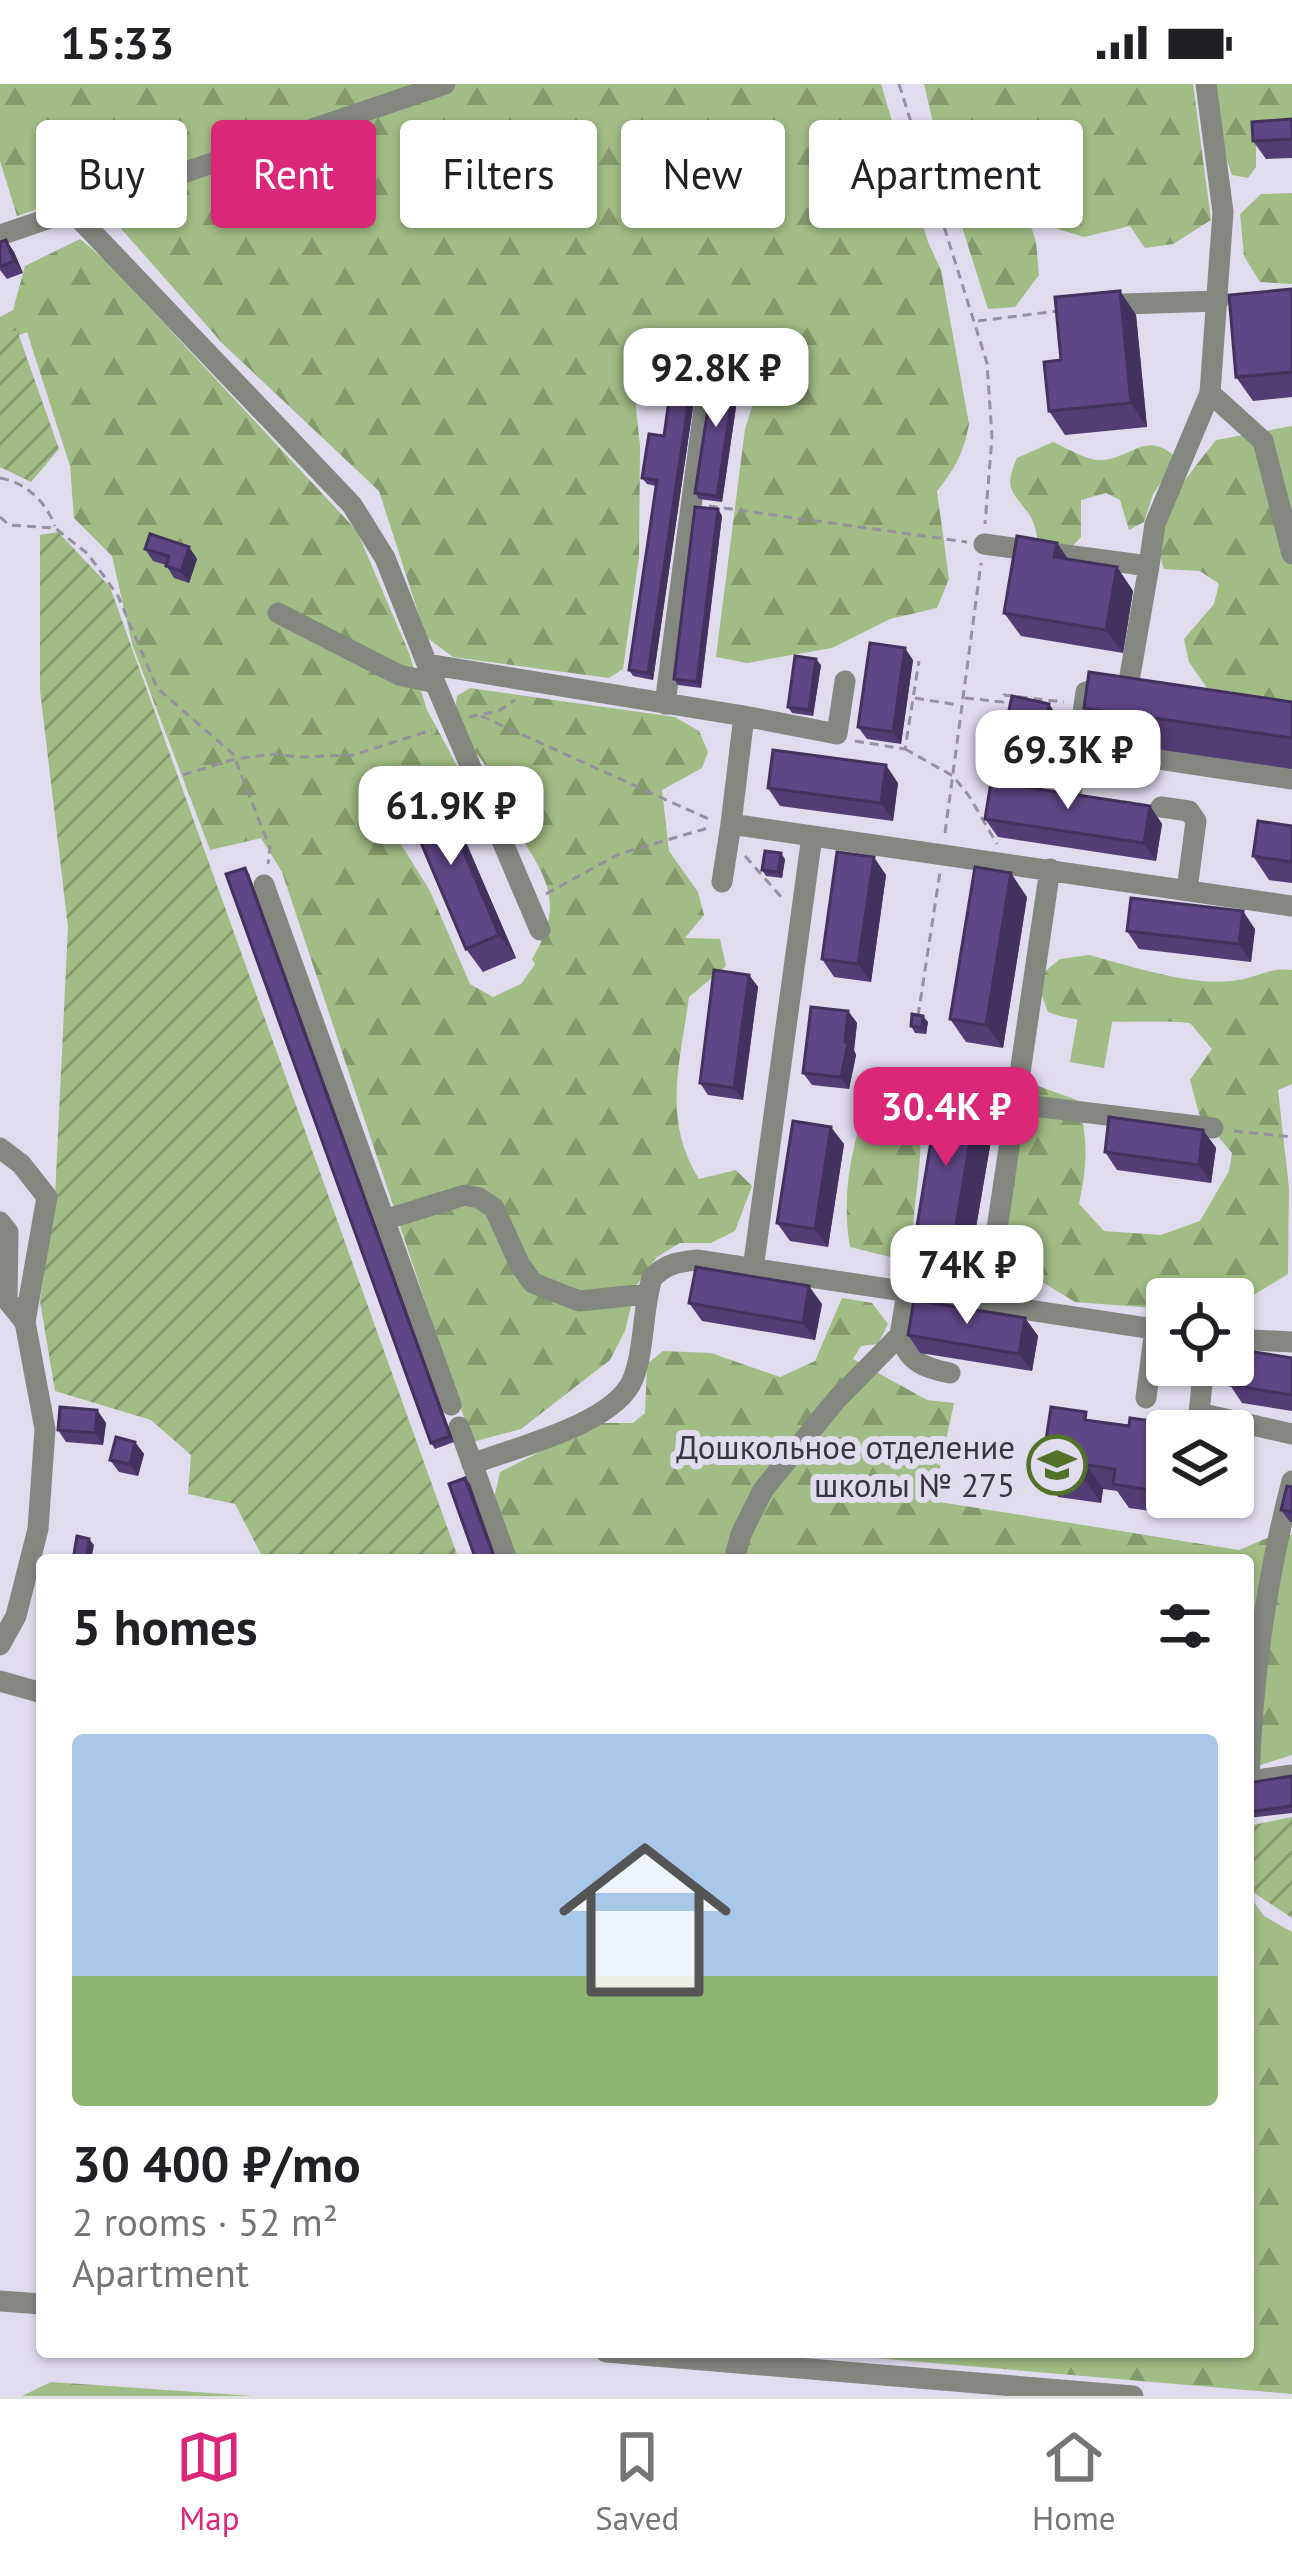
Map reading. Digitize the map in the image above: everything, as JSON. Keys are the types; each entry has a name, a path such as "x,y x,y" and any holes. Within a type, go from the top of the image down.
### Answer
{"street":[{"path":"187,173 445,84"},
{"path":"1128,687 1155,524 1210,393 1223,212 1206,84"},
{"path":"0,235 36,224"},
{"path":"88,228 352,506 385,558 429,673 540,930"},
{"path":"1124,304 1218,301"},
{"path":"664,704 710,362"},
{"path":"1210,393 1263,442 1292,554"},
{"path":"984,544 1149,566"},
{"path":"278,613 399,674 429,673 664,704 837,734 845,681"},
{"path":"1071,794 1086,692 1107,683 1152,690"},
{"path":"722,882 745,716"},
{"path":"1078,746 1292,779"},
{"path":"1161,807 1189,811 1196,821 1186,890"},
{"path":"730,831 942,853 1292,906"},
{"path":"753,1269 812,836"},
{"path":"986,1304 1050,869"},
{"path":"264,885 505,1554"},
{"path":"1016,1105 1213,1128"},
{"path":"0,1148 21,1164 47,1197 25,1322 45,1429 38,1528 16,1616 0,1645"},
{"path":"385,1220 465,1195 479,1198 494,1208 533,1283 579,1301 647,1294"},
{"path":"0,1222 8,1232 8,1300 25,1322"},
{"path":"472,1464 580,1424 623,1397 634,1376 652,1278 676,1262 697,1260 1146,1328"},
{"path":"907,1292 900,1335 905,1352 914,1361 950,1373"},
{"path":"736,1554 763,1490 837,1399 900,1335"},
{"path":"1254,1340 1292,1342"},
{"path":"1145,1398 1148,1386"},
{"path":"1202,1386 1199,1413 1292,1434"},
{"path":"1254,1643 1292,1481"},
{"path":"0,1681 36,1691"},
{"path":"1254,1780 1292,1775"},
{"path":"0,2301 36,2304"},
{"path":"678,2358 1132,2396"}],"path":[{"path":"898,84 976,322 992,401 984,544 918,1016"},
{"path":"976,322 1059,310"},
{"path":"0,478 16,481 32,492 56,527 88,554 118,596 157,688 221,740 235,759 270,848 264,885"},
{"path":"690,503 984,544"},
{"path":"0,517 9,525 56,527"},
{"path":"905,749 919,661"},
{"path":"963,698 1003,702 1004,695 1084,704"},
{"path":"183,775 235,759 274,754 299,758 353,755 451,725 473,713 499,711 517,698"},
{"path":"913,698 962,706"},
{"path":"473,713 720,824 619,854 529,904"},
{"path":"837,734 863,744 905,749 953,776 1012,864"},
{"path":"1071,794 1161,807"},
{"path":"730,831 770,887 802,916"},
{"path":"1213,1128 1292,1137"}],"green space":[{"path":"0,84 881,84 892,120 809,120 809,228 924,228 941,270 969,424 958,460 937,491 949,579 937,608 890,619 832,648 747,663 716,657 745,429 757,391 723,346 686,336 654,346 632,370 640,446 639,557 623,669 609,678 453,657 426,637 379,491 223,344 120,228 187,228 187,120 36,120 36,210 17,216 0,161"},
{"path":"924,84 1193,84 1211,220 1173,244 1145,248 1130,226 1084,237 1055,228 1083,228 1083,120 932,120"},
{"path":"1213,84 1292,84 1292,129 1256,139 1256,167 1248,178 1232,175 1220,140"},
{"path":"1292,193 1292,284 1260,282 1244,256 1240,214 1261,194"},
{"path":"962,228 1030,228 1039,275 1015,307 988,309"},
{"path":"80,239 105,260 357,531 409,653 427,710 467,784 417,797 389,825 430,891 470,984 493,997 521,984 535,964 532,959 550,907 537,863 511,822 488,770 461,732 457,696 470,688 675,717 699,731 708,752 702,768 662,790 669,851 698,892 704,915 685,938 720,939 726,966 689,997 678,1068 677,1113 699,1179 736,1170 752,1186 735,1231 711,1243 680,1243 657,1257 636,1286 625,1331 610,1360 521,1429 472,1442 282,872 261,838 210,850 132,644 112,556 74,518 70,466 27,332 0,343 0,317 13,310 25,266"},
{"path":"17,330 59,449 31,482 0,467 0,336"},
{"path":"1292,426 1292,701 1207,688 1189,662 1184,639 1214,604 1219,584 1200,571 1164,569 1160,551 1165,517 1182,484 1216,440"},
{"path":"1053,442 1098,460 1147,446 1166,450 1178,459 1153,494 1144,522 1129,530 1120,500 1106,493 1081,500 1081,537 1068,551 1039,544 1033,521 1010,483 1017,458"},
{"path":"58,532 110,587 457,1554 261,1554 235,1504 188,1494 191,1455 151,1420 55,1391 40,1301 55,1197 68,927 40,690 40,535"},
{"path":"1089,955 1163,975 1221,982 1292,970 1292,1084 1278,1090 1289,1188 1288,1274 1254,1295 1254,1278 1146,1278 1146,1307 1075,1302 1026,1272 1009,1248 1008,1139 997,1108 1008,1088 1027,1082 1077,1100 1086,1152 1079,1204 1104,1231 1161,1235 1200,1221 1229,1171 1232,1153 1199,1114 1190,1080 1212,1049 1190,1023 1099,1021 1048,1012 1041,993 1042,974 1060,959"},
{"path":"1079,1011 1113,1017 1104,1068 1070,1062"},
{"path":"904,1077 918,1115 920,1156 913,1237 890,1257 850,1247 848,1184 873,1084"},
{"path":"842,1298 872,1303 888,1324 878,1344 861,1346 853,1359 927,1400 954,1403 933,1501 1239,1550 1279,1533 1292,1535 1292,1755 1254,1767 1254,1554 509,1554 493,1503 500,1472 596,1423 633,1423 645,1413 647,1364 663,1351 711,1353 780,1377 815,1361"},
{"path":"1292,1817 1292,1918 1254,1893 1254,1825"},
{"path":"1254,1902 1264,1916 1292,1932 1292,2394 875,2358 1254,2358"},
{"path":"51,2382 253,2396 22,2396"}],"building":[{"path":"1292,119 1292,139 1253,141 1252,122"},
{"path":"6,240 14,261 0,267 0,242"},
{"path":"1292,289 1292,372 1236,377 1229,295"},
{"path":"1120,291 1131,403 1049,411 1044,362 1061,360 1055,297"},
{"path":"676,350 696,353 648,673 629,670 657,480 642,478 649,434 664,436"},
{"path":"715,364 737,367 717,496 695,493"},
{"path":"695,507 718,509 697,682 674,679"},
{"path":"150,534 189,547 181,571 166,566 169,556 145,549"},
{"path":"1017,536 1057,543 1054,557 1117,567 1106,630 1004,613"},
{"path":"870,643 905,648 893,732 858,727"},
{"path":"795,656 816,659 809,710 788,707"},
{"path":"1089,672 1292,702 1292,738 1084,708"},
{"path":"1012,696 1049,704 1034,774 997,767"},
{"path":"773,750 886,765 881,803 768,788"},
{"path":"991,782 1150,806 1144,843 985,819"},
{"path":"436,786 499,935 466,949 403,800"},
{"path":"1258,821 1292,826 1292,862 1253,856"},
{"path":"765,851 781,853 778,872 762,870"},
{"path":"837,852 874,857 858,964 822,959"},
{"path":"975,867 1011,873 986,1025 950,1019"},
{"path":"245,868 450,1436 431,1443 226,874"},
{"path":"1131,898 1243,911 1239,944 1127,931"},
{"path":"714,970 749,975 734,1088 700,1083"},
{"path":"811,1007 848,1011 841,1077 803,1073"},
{"path":"912,1014 923,1016 922,1028 911,1026"},
{"path":"940,1087 978,1093 952,1250 914,1244"},
{"path":"1109,1117 1203,1130 1199,1165 1105,1152"},
{"path":"793,1121 831,1127 815,1229 777,1223"},
{"path":"696,1267 809,1286 803,1323 689,1303"},
{"path":"914,1300 1025,1318 1019,1354 908,1335"},
{"path":"1254,1352 1292,1358 1292,1395 1236,1386 1254,1386"},
{"path":"60,1407 97,1410 95,1433 58,1430"},
{"path":"1051,1407 1086,1412 1085,1420 1129,1426 1130,1418 1146,1420 1146,1489 1113,1484 1115,1469 1087,1465 1085,1480 1041,1473"},
{"path":"116,1437 135,1442 130,1464 110,1460"},
{"path":"465,1478 493,1554 474,1554 449,1484"},
{"path":"1287,1486 1292,1487 1292,1512 1281,1510"},
{"path":"77,1536 89,1539 87,1554 74,1554"},
{"path":"1292,1776 1292,1806 1254,1811 1254,1782"}],"place":[{"name":"Дошкольное отделение школы № 275","path":"1057,1465"}]}
